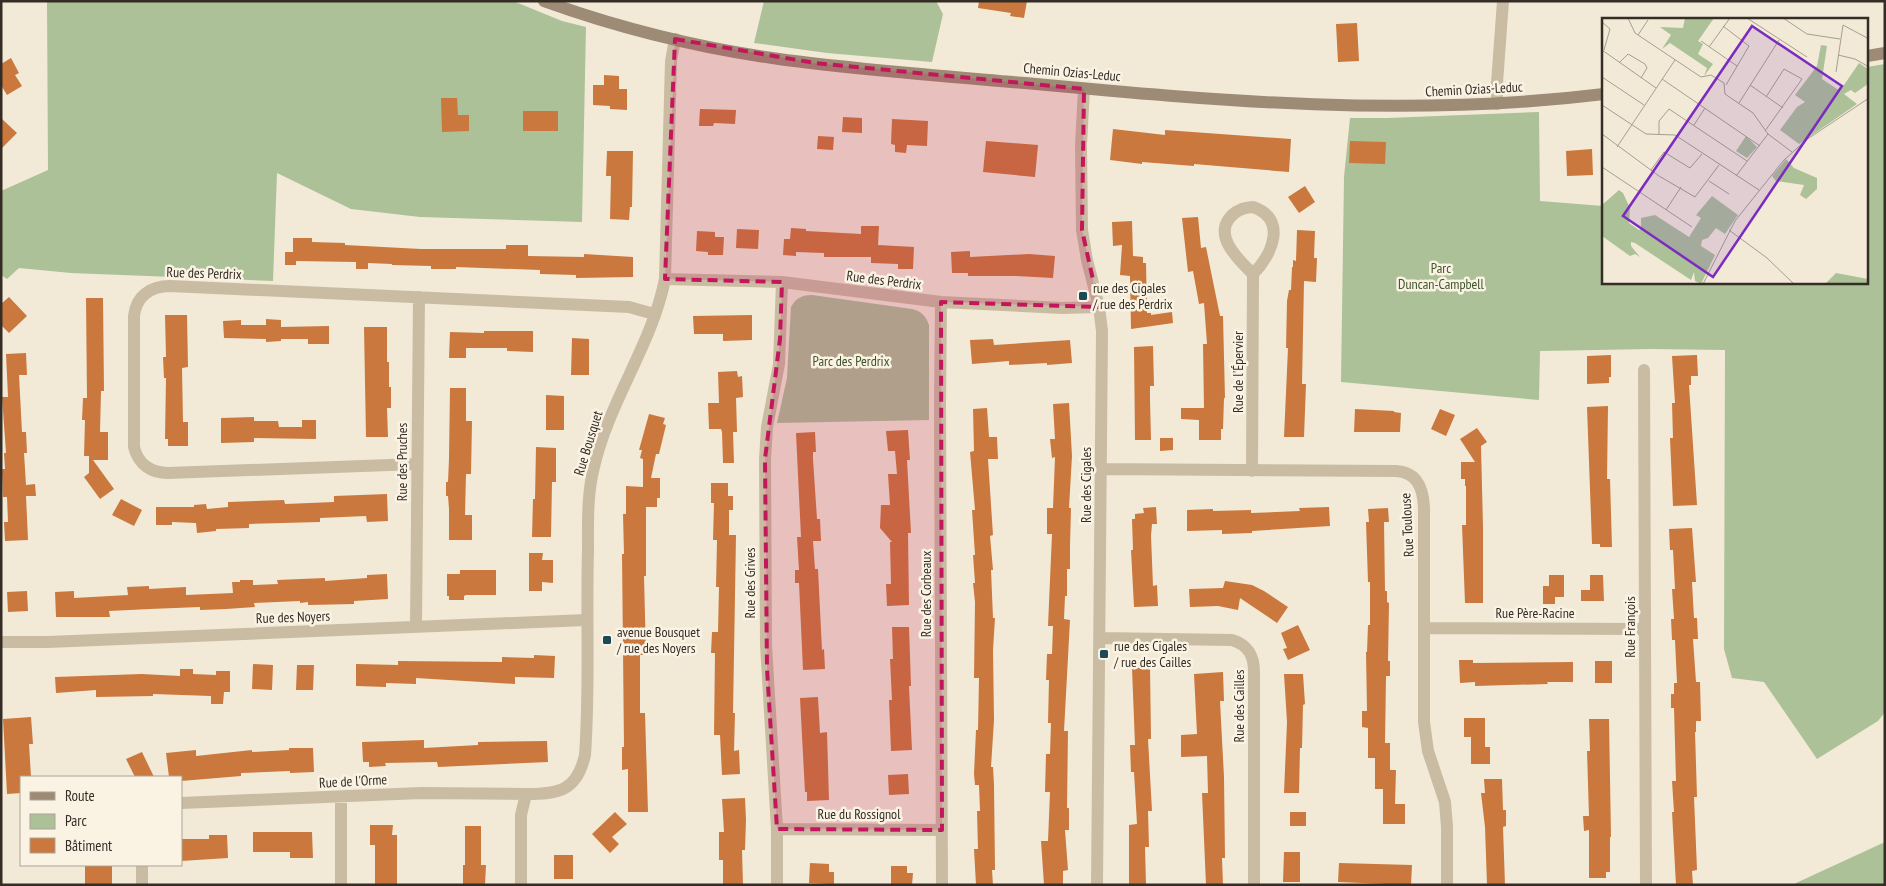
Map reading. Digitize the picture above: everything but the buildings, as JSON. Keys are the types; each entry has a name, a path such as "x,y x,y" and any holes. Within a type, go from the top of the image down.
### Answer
{"street":[{"name":"Chemin Ozias-Leduc","path":"544,1 588,16 675,39 787,60 1239,102 1321,106 1410,107 1497,104 1602,94"},
{"path":"1497,104 1496,83 1503,1"},
{"name":"Rue Bousquet","path":"526,794 552,794 572,784 581,770 585,755 586,620 590,496 594,467 615,406 634,367 660,302 665,279 671,61 675,39"},
{"path":"1868,56 1885,53"},
{"name":"Rue des Cigales","path":"1084,88 1081,146 1082,230 1087,260 1099,307 1102,331 1097,885"},
{"path":"1253,207 1262,210 1268,216 1273,224 1274,233 1269,253 1253,274 1241,263 1228,244 1225,226 1235,211 1253,207"},
{"name":"Rue de l'Épervier","path":"1252,470 1253,274"},
{"name":"Rue des Perdrix","path":"665,279 782,282 941,302 1062,308 1099,307"},
{"name":"Rue des Grives","path":"777,885 777,829 767,669 765,459 767,427 779,364 782,282"},
{"name":"Rue des Perdrix","path":"417,464 168,473 152,470 140,461 134,447 134,326 135,311 141,298 148,291 161,286 630,306 654,314"},
{"name":"Rue des Pruches","path":"416,626 419,297"},
{"name":"Rue des Corbeaux","path":"941,302 942,885"},
{"name":"Rue François","path":"1644,370 1646,885"},
{"name":"Rue Toulouse","path":"1101,469 1396,471 1405,472 1414,477 1420,484 1423,494 1424,722 1428,751 1445,802 1447,885"},
{"name":"Rue des Noyers","path":"1,642 48,642 586,620"},
{"name":"Rue Père-Racine","path":"1425,628 1645,629"},
{"name":"Rue des Cailles","path":"1100,638 1232,640 1244,646 1250,653 1254,662 1254,885"},
{"name":"Rue de l'Orme","path":"182,803 421,793 526,794"},
{"path":"521,885 521,815 526,794"},
{"path":"341,885 342,797"},
{"name":"Rue du Rossignol","path":"777,829 942,830"},
{"path":"142,866 142,885"}],"highlighted area":[{"path":"675,39 815,63 1084,89 1082,230 1099,307 941,302 942,830 777,829 767,669 765,459 780,339 782,282 665,279"}],"green space":[{"path":"47,1 513,1 562,21 586,27 582,222 420,217 351,209 277,173 273,281 71,273 19,268 7,279 1,275 1,191 48,170"},
{"path":"764,1 936,1 943,14 932,62 827,53 754,43"},
{"name":"Parc Duncan-Campbell","path":"1885,64 1885,712 1878,721 1817,759 1764,682 1732,678 1724,649 1725,350 1540,351 1539,400 1341,382 1344,177 1350,118 1539,112 1540,201 1602,206 1602,284 1868,284 1868,67"},
{"name":"Parc des Perdrix","path":"812,295 912,309 923,314 929,325 929,420 777,423 787,378 791,307 800,298"},
{"path":"1885,842 1885,885 1795,885 1796,883"}],"place":[{"name":"rue des Cigales / rue des Perdrix","path":"1083,296"},
{"name":"avenue Bousquet / rue des Noyers","path":"607,640"},
{"name":"rue des Cigales / rue des Cailles","path":"1104,654"}]}
